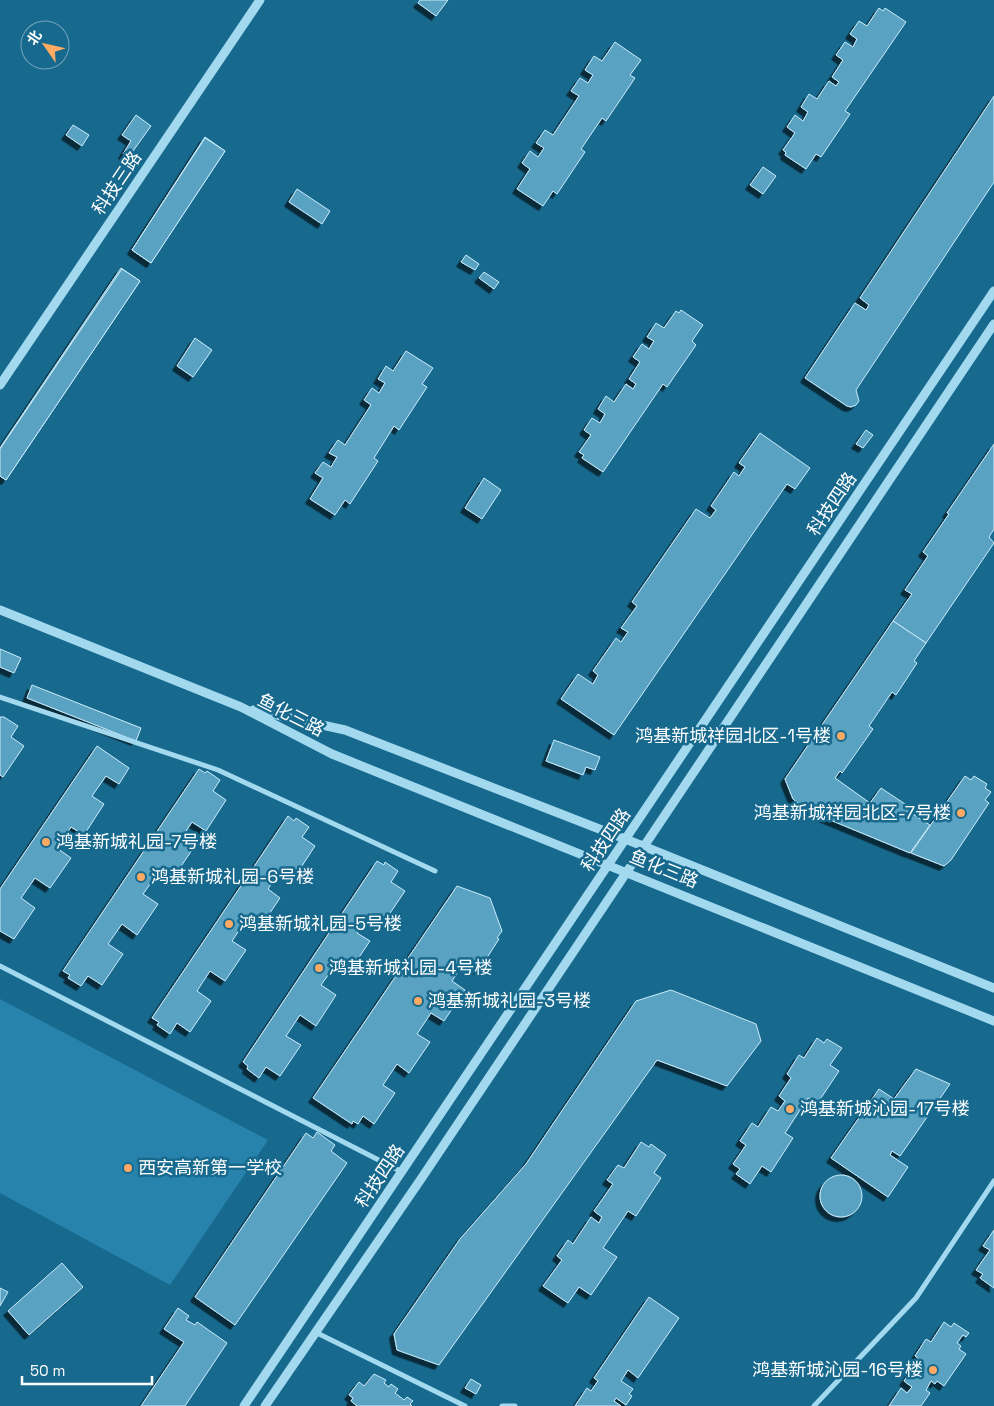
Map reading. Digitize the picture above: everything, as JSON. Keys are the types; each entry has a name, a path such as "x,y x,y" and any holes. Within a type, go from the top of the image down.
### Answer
{"street":[{"name":"科技三路","path":"0,385 260,0"},
{"name":"科技四路","path":"244,1406 610,865 994,291"},
{"name":"科技四路","path":"265,1406 627,872 994,324"},
{"name":"鱼化三路","path":"0,610 241,707 332,754 994,1021"},
{"path":"0,697 218,770 435,871"},
{"name":"鱼化三路","path":"241,707 345,730 643,846 994,988"},
{"path":"0,966 402,1172"},
{"path":"814,1406 916,1298 994,1181"},
{"path":"315,1332 465,1406"},
{"path":"502,1406 515,1406"}],"shaded area":[{"name":"西安高新第一学校","path":"0,999 268,1140 170,1285 0,1193"}],"building":[{"path":"420,0 448,0 436,16 418,3"},
{"path":"879,8 883,11 885,8 906,22 845,111 850,114 821,157 816,154 806,169 785,155 786,152 783,150 795,133 787,127 795,115 803,121 808,112 801,107 809,94 817,99 829,81 836,86 839,82 832,77 843,60 836,55 845,42 853,47 857,39 850,34 859,21 867,26"},
{"path":"615,42 641,60 630,75 635,78 606,121 602,118 581,149 585,152 557,194 553,191 543,206 517,189 530,169 522,163 530,151 538,157 544,148 536,143 545,130 553,135 579,96 571,91 580,78 588,83 593,75 585,70 594,56 602,61"},
{"path":"994,96 994,182 856,390 859,401 856,405 847,406 805,378 855,303 866,310 869,305 860,298"},
{"path":"136,115 151,126 128,158 123,154 131,141 122,135"},
{"path":"73,125 89,135 82,146 66,135"},
{"path":"205,137 225,151 151,263 132,250"},
{"path":"205,138 225,151 151,263 132,250"},
{"path":"763,167 776,176 763,194 750,185"},
{"path":"297,189 330,211 322,224 289,202"},
{"path":"466,255 479,264 475,270 461,262"},
{"path":"121,268 140,281 6,480 0,476 0,448"},
{"path":"122,269 140,281 6,480 0,476 0,449"},
{"path":"484,272 499,282 494,289 479,278"},
{"path":"681,310 703,325 692,341 696,345 667,387 663,384 603,472 582,458 584,455 579,452 591,435 584,430 592,418 600,423 605,414 598,409 606,396 614,402 626,384 633,389 636,384 629,379 640,362 633,357 642,344 649,349 654,341 647,337 656,323 664,328 676,311 679,313"},
{"path":"195,338 212,350 193,377 177,366"},
{"path":"406,351 433,368 422,384 427,387 399,430 394,426 374,458 378,461 350,504 345,500 335,515 310,499 323,478 315,473 323,462 331,467 337,457 329,453 338,440 345,445 371,405 364,400 372,388 379,393 385,383 378,379 386,366 393,371"},
{"path":"866,430 873,435 863,448 856,444"},
{"path":"760,433 810,468 795,489 787,484 614,735 561,699 578,674 593,684 598,675 593,671 616,638 621,642 628,632 621,628 637,606 632,602 696,509 710,518 716,510 711,506 734,472 739,476 745,467 739,463"},
{"path":"994,444 994,529 989,537 994,543 926,643 893,621 912,594 905,590 928,556 923,552"},
{"path":"484,478 501,490 482,519 465,508"},
{"name":"鸿基新城祥园北区-1号楼","path":"893,621 926,643 914,661 917,663 896,695 892,692 869,726 873,729 842,773 840,771 835,778 870,803 881,788 917,812 914,815 930,825 910,853 806,810 793,799 785,779"},
{"path":"0,649 21,658 14,673 0,667"},
{"path":"32,685 141,728 136,741 27,698"},
{"path":"0,717 4,717 18,726 11,737 24,746 3,777 0,775"},
{"path":"554,740 600,757 595,770 586,767 583,775 546,761"},
{"name":"鸿基新城礼园-7号楼","path":"97,746 129,768 119,784 106,776 92,796 104,804 84,835 71,827 57,848 71,858 50,888 35,878 21,898 35,908 14,939 0,931 0,889"},
{"name":"鸿基新城礼园-6号楼","path":"199,769 205,773 207,771 220,780 213,791 226,800 206,831 192,822 179,842 192,850 171,881 158,873 143,894 158,904 137,935 122,924 108,944 123,954 102,985 88,976 81,986 68,978 70,975 63,971"},
{"name":"鸿基新城祥园北区-7号楼","path":"965,776 971,780 974,776 987,784 985,788 991,792 985,800 989,803 951,860 944,866 911,853"},
{"name":"鸿基新城礼园-5号楼","path":"288,816 294,821 296,818 309,827 302,837 315,846 294,878 281,869 268,889 280,898 259,929 246,920 232,941 246,950 225,981 210,971 197,991 211,1001 190,1032 177,1023 170,1034 157,1025 159,1022 152,1018"},
{"name":"鸿基新城礼园-4号楼","path":"377,861 384,865 385,862 398,871 391,882 405,891 384,922 371,913 357,933 370,941 349,972 336,964 321,985 336,995 316,1026 300,1015 286,1036 301,1045 280,1076 266,1067 259,1078 247,1069 248,1066 243,1062"},
{"name":"鸿基新城礼园-3号楼","path":"457,886 490,898 502,931 497,938 499,939 479,970 465,961 452,981 465,990 444,1021 431,1013 417,1034 430,1042 409,1073 397,1064 383,1085 395,1093 374,1124 363,1116 358,1124 353,1121 352,1124 313,1098"},
{"path":"671,990 756,1024 761,1041 727,1086 657,1060 439,1365 397,1350 394,1334 460,1239 526,1164 636,1001"},
{"name":"鸿基新城沁园-17号楼","path":"817,1038 824,1043 827,1039 842,1048 830,1065 839,1071 817,1104 808,1098 785,1133 793,1138 771,1172 762,1166 750,1184 736,1174 740,1169 733,1164 746,1145 740,1141 752,1123 758,1127 771,1107 778,1111 785,1101 779,1096 791,1078 787,1074 799,1055 804,1058"},
{"path":"916,1069 950,1084 900,1156 892,1151 890,1155 908,1167 888,1197 831,1158 879,1089 894,1099"},
{"path":"317,1132 335,1145 331,1151 347,1163 235,1325 195,1297 306,1133 313,1138"},
{"path":"641,1142 649,1147 651,1144 666,1155 654,1173 661,1178 636,1216 628,1211 603,1248 617,1257 591,1295 579,1287 568,1303 543,1286 562,1260 557,1256 568,1240 573,1244 591,1217 599,1223 602,1217 594,1211 613,1184 607,1180 618,1165 624,1168"},
{"path":"845,1175 853,1178 859,1184 862,1196 859,1208 853,1214 837,1217 829,1214 823,1208 820,1192 823,1184 829,1178"},
{"path":"994,1230 994,1288 980,1278 983,1274 976,1270 990,1250 983,1246"},
{"path":"62,1263 83,1287 29,1335 8,1311"},
{"path":"0,1288 8,1292 0,1306"},
{"path":"649,1297 679,1318 638,1378 628,1370 621,1381 633,1389 629,1394 632,1396 626,1405 616,1398 614,1401 621,1406 575,1406 587,1388 591,1391 598,1381 594,1378"},
{"path":"178,1308 189,1316 186,1320 195,1325 197,1322 227,1343 185,1406 141,1406 184,1342 164,1329"},
{"name":"鸿基新城沁园-16号楼","path":"944,1322 951,1327 954,1323 969,1333 966,1337 963,1335 957,1343 961,1346 959,1349 966,1354 944,1386 937,1381 935,1384 931,1381 926,1390 930,1393 921,1406 889,1406 901,1388 907,1393 912,1387 904,1381 919,1359 915,1356 926,1339 931,1342"},
{"path":"374,1374 386,1380 384,1383 389,1387 391,1384 398,1389 395,1393 404,1400 407,1397 413,1401 410,1404 412,1406 357,1406 351,1401 353,1398 349,1395 359,1382 364,1386"},
{"path":"471,1379 481,1385 476,1394 465,1388"}],"place":[{"name":"鸿基新城祥园北区-1号楼","path":"841,736"},
{"name":"鸿基新城祥园北区-7号楼","path":"961,813"},
{"name":"鸿基新城礼园-7号楼","path":"46,842"},
{"name":"鸿基新城礼园-6号楼","path":"141,877"},
{"name":"鸿基新城礼园-5号楼","path":"229,924"},
{"name":"鸿基新城礼园-4号楼","path":"319,968"},
{"name":"鸿基新城礼园-3号楼","path":"418,1001"},
{"name":"鸿基新城沁园-17号楼","path":"790,1109"},
{"name":"西安高新第一学校","path":"128,1168"},
{"name":"鸿基新城沁园-16号楼","path":"933,1370"}]}
